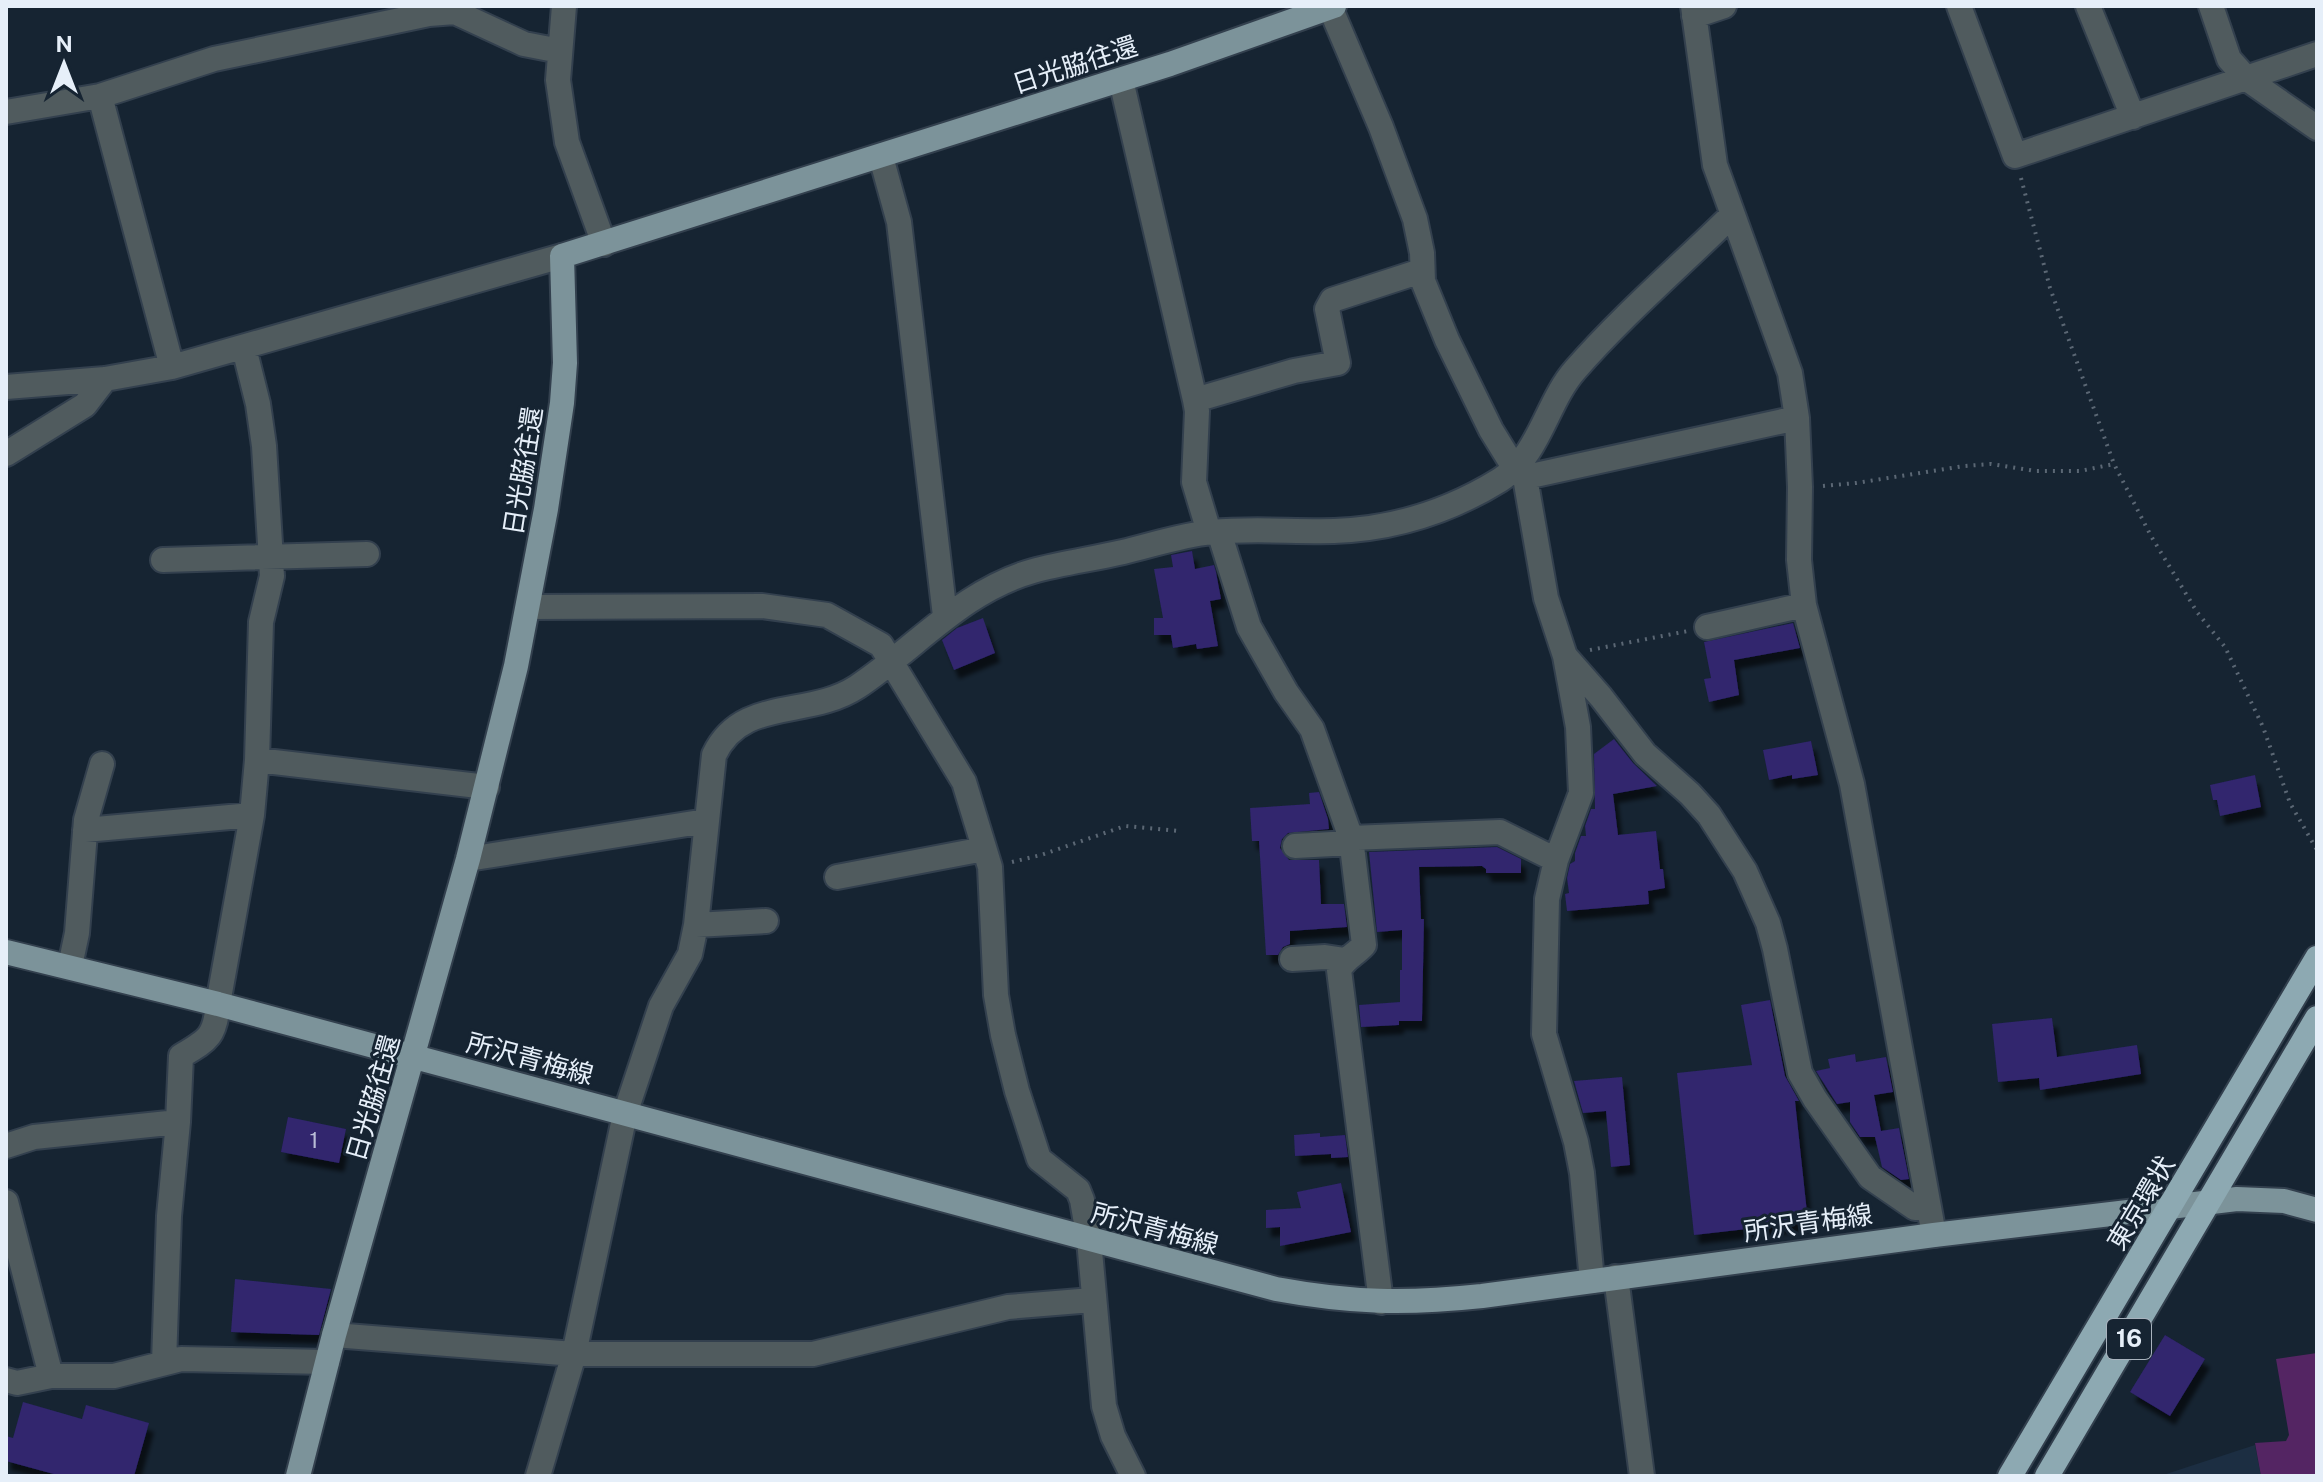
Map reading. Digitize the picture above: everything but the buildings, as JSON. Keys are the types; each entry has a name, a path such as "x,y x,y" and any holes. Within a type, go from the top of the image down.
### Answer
{"highway":[{"name":"東京環状","path":"2010,1476 2317,958"},
{"name":"16","path":"2047,1476 2317,1018"}],"main road":[{"name":"日光脇往還","path":"298,1476 334,1335 468,859 529,607 562,403 565,363 562,256 1121,80 1332,7"},
{"name":"所沢青梅線","path":"6,952 414,1056 1276,1289 1331,1299 1426,1302 2211,1201 2260,1198 2317,1210"}],"street":[{"path":"564,6 558,80 567,142 604,244"},
{"path":"1724,6 1694,11 1715,165 1790,373 1797,418 1799,560 1804,605 1852,784 1934,1235"},
{"path":"1959,6 2015,156 2317,54"},
{"path":"2088,6 2133,117"},
{"path":"2211,6 2229,59 2247,79 2317,128"},
{"path":"1332,7 1415,219 1422,253 1421,271 1447,340 1491,430 1521,469 1546,598 1564,654 1578,727 1581,793 1556,860 1547,899 1544,1034 1576,1142 1582,1173 1592,1281"},
{"path":"6,112 100,96 214,59 429,14 455,12 524,44 560,51"},
{"path":"1121,80 1197,411 1194,482 1249,627 1286,692 1312,729 1351,841 1364,945 1345,960 1339,970 1381,1302"},
{"path":"100,96 172,367"},
{"path":"881,157 899,222 945,616"},
{"path":"1521,469 1572,373 1731,216"},
{"path":"6,387 105,379 172,367 562,256"},
{"path":"1195,400 1294,371 1338,363 1327,309 1332,300 1421,271"},
{"path":"164,1363 169,1216 181,1056 202,1044 216,1028 252,815 257,760 261,622 272,576 262,432 244,348"},
{"path":"6,454 85,405 105,379"},
{"path":"538,1476 574,1354 625,1114 661,1006 690,954 696,925 714,755 721,740 736,726 748,719 832,699 853,690 945,616 997,584 1033,571 1214,532 1337,531 1385,526 1440,510 1521,469 1797,418"},
{"path":"163,560 367,554"},
{"path":"1707,627 1804,605"},
{"path":"529,607 762,606 827,615 881,645 964,782 987,858 996,995 1017,1091 1039,1159 1078,1190 1089,1240 1092,1300 1104,1406 1113,1436 1133,1476"},
{"path":"1564,654 1645,754 1709,815 1745,871 1764,912 1775,949 1800,1073 1815,1099 1870,1177 1915,1208 1929,1207"},
{"path":"257,760 487,787"},
{"path":"70,966 77,933 85,830 102,764"},
{"path":"85,830 252,815"},
{"path":"468,859 706,821"},
{"path":"1295,846 1500,832 1556,860"},
{"path":"837,877 987,858"},
{"path":"696,925 766,921"},
{"path":"1292,959 1325,957 1345,960"},
{"path":"6,1146 34,1137 178,1122"},
{"path":"6,1202 51,1376"},
{"path":"1616,1277 1642,1476"},
{"path":"334,1335 574,1354 813,1354 1008,1307 1092,1300"},
{"path":"6,1380 17,1383 51,1376 114,1376 181,1359 327,1362"}],"path":[{"path":"2015,156 2050,288 2114,464 2151,536 2190,600 2225,647 2263,727 2290,803 2317,850"},
{"path":"1800,487 1856,483 1991,464 2036,471 2080,471 2114,464"},
{"path":"1564,654 1707,627"},
{"path":"987,858 1041,855 1125,826 1179,831"}],"shaded area":[{"path":"2317,1353 2317,1476 2261,1476 2255,1443 2286,1441 2289,1435 2276,1359"},
{"path":"2255,1445 2261,1476 2160,1476"}]}
